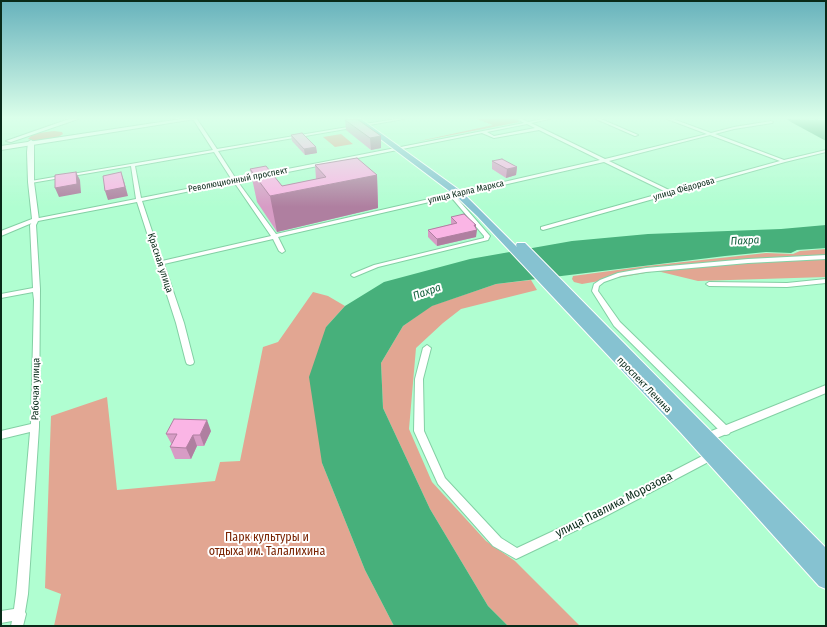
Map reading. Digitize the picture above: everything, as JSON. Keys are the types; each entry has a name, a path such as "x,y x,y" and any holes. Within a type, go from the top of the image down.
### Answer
{"main road":[{"name":"проспект Ленина","path":"397,148 456,195 484,213 703,439 826,562"},
{"name":"проспект Ленина","path":"703,439 711,456 826,579"}],"street":[{"path":"30,151 34,148"},
{"path":"31,182 226,148"},
{"name":"Революционный проспект","path":"1,234 36,220 396,148"},
{"path":"579,148 672,193"},
{"name":"улица Карла Маркса","path":"160,263 652,148"},
{"path":"750,148 784,161"},
{"path":"215,150 275,236 282,250"},
{"name":"Рабочая улица","path":"17,626 20,614 35,427 37,289 33,225 36,220 31,182 30,151"},
{"name":"улица Фёдорова","path":"543,228 784,161 826,151"},
{"name":"Красная улица","path":"133,164 139,199 190,362"},
{"path":"354,275 376,266 486,238 487,236 456,195"},
{"path":"726,431 617,324 595,291 596,285 620,274 646,270 748,261 826,257"},
{"path":"709,284 787,285 826,281"},
{"path":"1,296 37,289"},
{"name":"улица Павлика Морозова","path":"427,348 419,379 419,431 441,481 497,542 516,554 598,515 711,456"},
{"path":"703,439 726,431 826,389"},
{"path":"1,435 35,427"},
{"path":"1,617 20,614"}],"green space":[{"path":"826,249 826,277 698,281 657,271 582,284 574,282 572,279 573,276 647,266 766,253 793,254 800,251"},
{"path":"531,280 537,290 461,309 443,323 416,348 409,429 432,482 486,541 515,561 580,626 508,626 488,606 430,509 383,408 381,363 403,326 431,306 496,284"},
{"name":"Парк культуры и отдыха им. Талалихина","path":"313,292 328,296 345,306 326,327 322,463 365,570 394,626 54,626 61,594 45,588 51,416 107,397 117,490 215,481 220,462 240,461 263,347 278,342"}],"water":[{"name":"Пахра","path":"826,225 826,248 797,250 791,253 766,252 725,256 496,284 432,306 403,326 381,363 383,408 430,509 488,606 508,626 394,626 365,570 322,463 309,377 326,327 345,306 384,282 470,259 572,241 648,234 781,229"}],"building":[{"path":"357,158 377,175 270,196 250,169 266,166 282,186 326,177 315,165"},
{"path":"502,159 517,167 507,169 492,161"},
{"path":"76,172 77,184 55,188 55,175"},
{"path":"121,172 125,187 105,191 103,176"},
{"path":"464,214 476,225 474,225 477,230 437,239 428,230 457,223 451,217"},
{"path":"174,419 207,420 200,435 193,435 186,448 170,447 177,434 166,434"}]}
